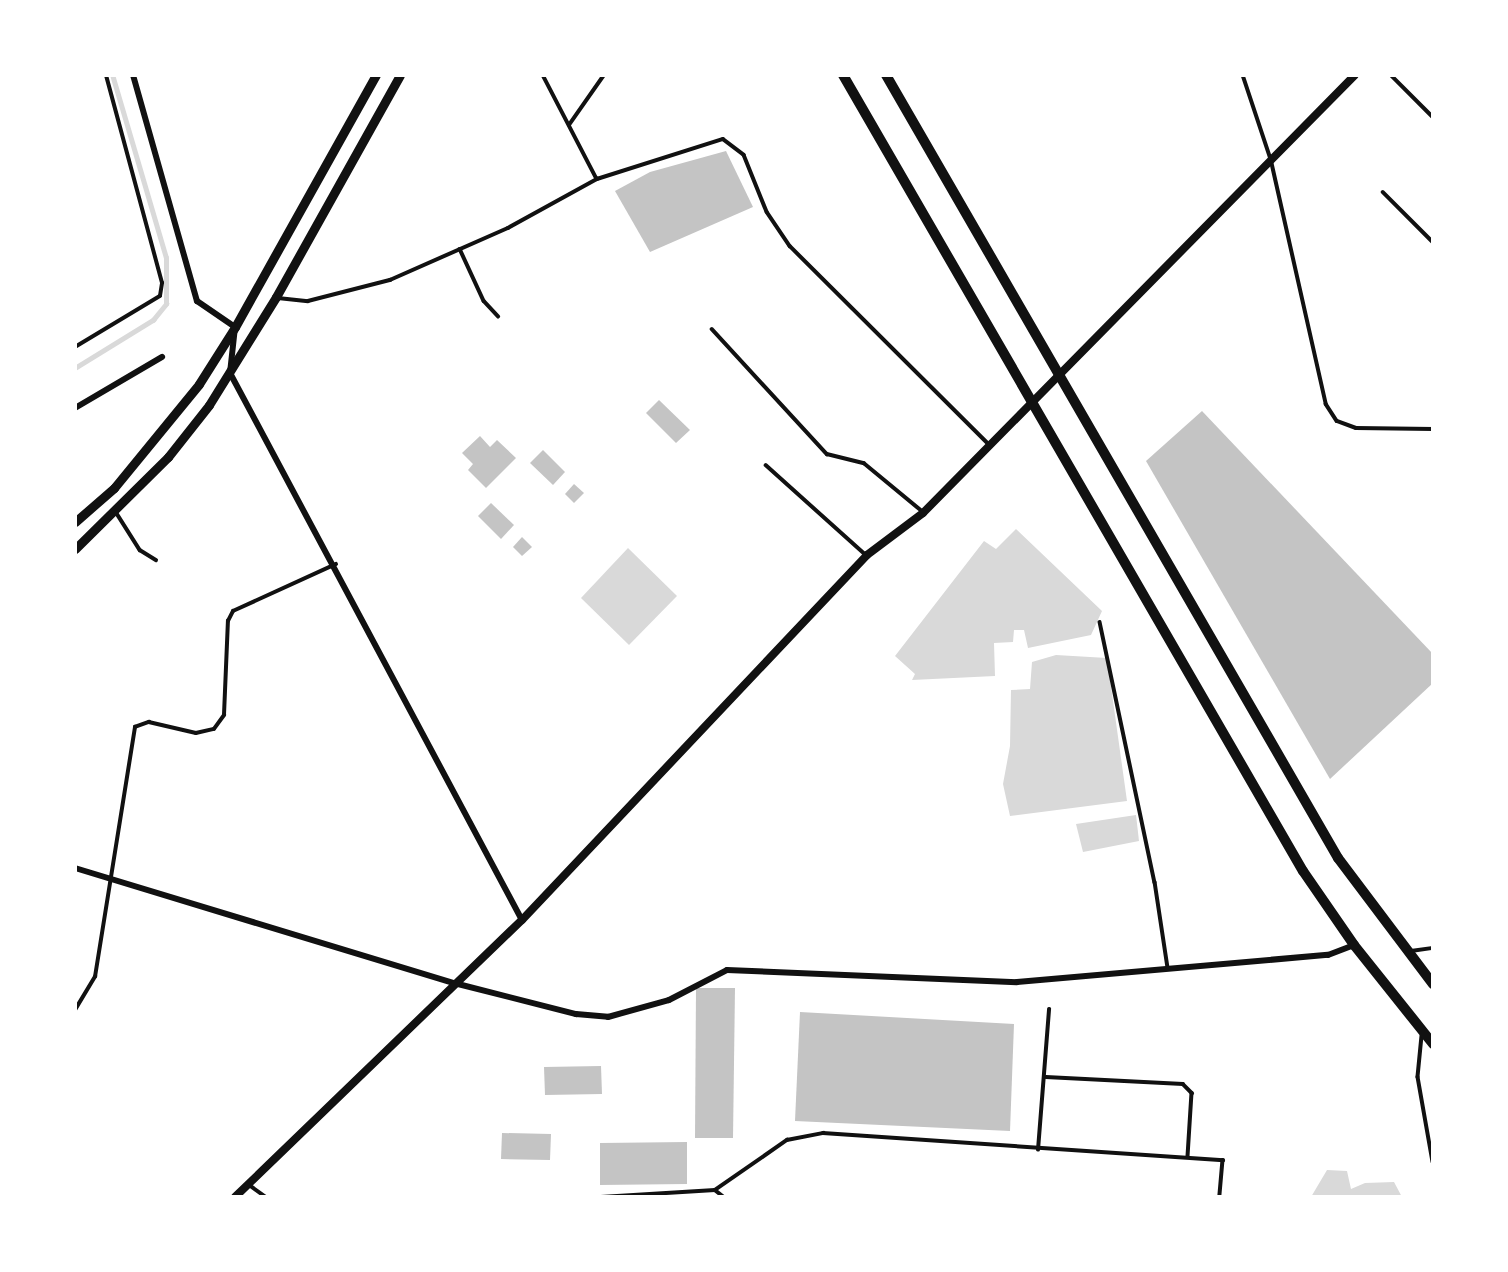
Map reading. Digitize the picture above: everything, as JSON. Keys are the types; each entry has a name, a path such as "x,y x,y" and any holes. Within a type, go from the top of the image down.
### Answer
{"main road":[{"path":"75,522 114,488 159,436 235,327 376,75"},
{"path":"75,549 116,512 168,457 230,373 276,297 400,75"},
{"path":"844,75 1304,871 1354,945 1433,1044"},
{"path":"886,75 1338,858 1405,951 1433,984"}],"street":[{"path":"133,75 197,301 235,327 230,373 335,564 522,920"},
{"path":"235,1197 522,920 867,555 923,513 1031,399 1355,75"},
{"path":"75,408 162,357"},
{"path":"75,868 454,984 576,1014 608,1017 669,1000 727,970 1017,982 1328,955 1354,945"}],"lane":[{"path":"75,347 160,296 162,283 106,75"},
{"path":"543,75 597,179"},
{"path":"569,125 604,75"},
{"path":"1243,75 1271,159 1326,404 1337,421 1356,428 1433,429"},
{"path":"1391,75 1433,117"},
{"path":"276,297 287,303 335,295 390,280 460,249 597,179 716,139 734,144 790,246 990,444"},
{"path":"1383,192 1432,239"},
{"path":"460,249 484,301 498,316"},
{"path":"712,330 827,454 864,463 923,513"},
{"path":"766,465 867,555"},
{"path":"116,512 140,550 156,560"},
{"path":"75,1010 95,977 107,878 135,727 142,721 196,733 214,729 224,715 228,621 233,611 335,564"},
{"path":"1100,622 1156,882 1168,968"},
{"path":"1405,951 1433,948"},
{"path":"1038,1150 1046,1077 1049,1009"},
{"path":"1422,1033 1418,1077 1433,1162"},
{"path":"1046,1077 1184,1084 1192,1093 1188,1157"},
{"path":"601,1197 715,1190 786,1140 804,1135 1223,1160 1220,1197"},
{"path":"248,1184 266,1197"},
{"path":"715,1190 724,1197"}],"shaded area":[{"path":"1016,529 1102,611 1091,635 1028,648 1024,630 1014,630 1013,642 994,643 995,676 912,680 915,674 895,656 984,541 996,549"},
{"path":"628,548 677,596 629,645 581,598"},
{"path":"1056,655 1107,658 1127,801 1010,816 1003,784 1010,746 1011,690 1030,689 1032,662"},
{"path":"1136,815 1139,841 1083,852 1076,824"},
{"path":"1327,1170 1347,1171 1351,1189 1365,1183 1394,1182 1402,1197 1311,1197"}],"building":[{"path":"726,151 753,207 650,252 615,191 650,172"},
{"path":"659,400 690,430 676,443 646,413"},
{"path":"1202,411 1433,654 1433,683 1330,779 1146,461"},
{"path":"480,436 490,447 497,440 516,458 486,488 468,470 473,464 462,453"},
{"path":"543,450 565,472 553,485 530,463"},
{"path":"574,484 584,493 574,503 565,494"},
{"path":"491,503 514,525 501,539 478,516"},
{"path":"522,537 532,547 522,556 513,547"},
{"path":"696,988 735,988 733,1138 695,1138"},
{"path":"800,1012 1014,1024 1010,1131 795,1121"},
{"path":"601,1066 602,1094 545,1095 544,1067"},
{"path":"502,1133 551,1134 550,1160 501,1159"},
{"path":"687,1142 687,1184 600,1185 600,1143"}],"waterway":[{"path":"75,368 153,320 166,304 166,258 112,75"}]}
